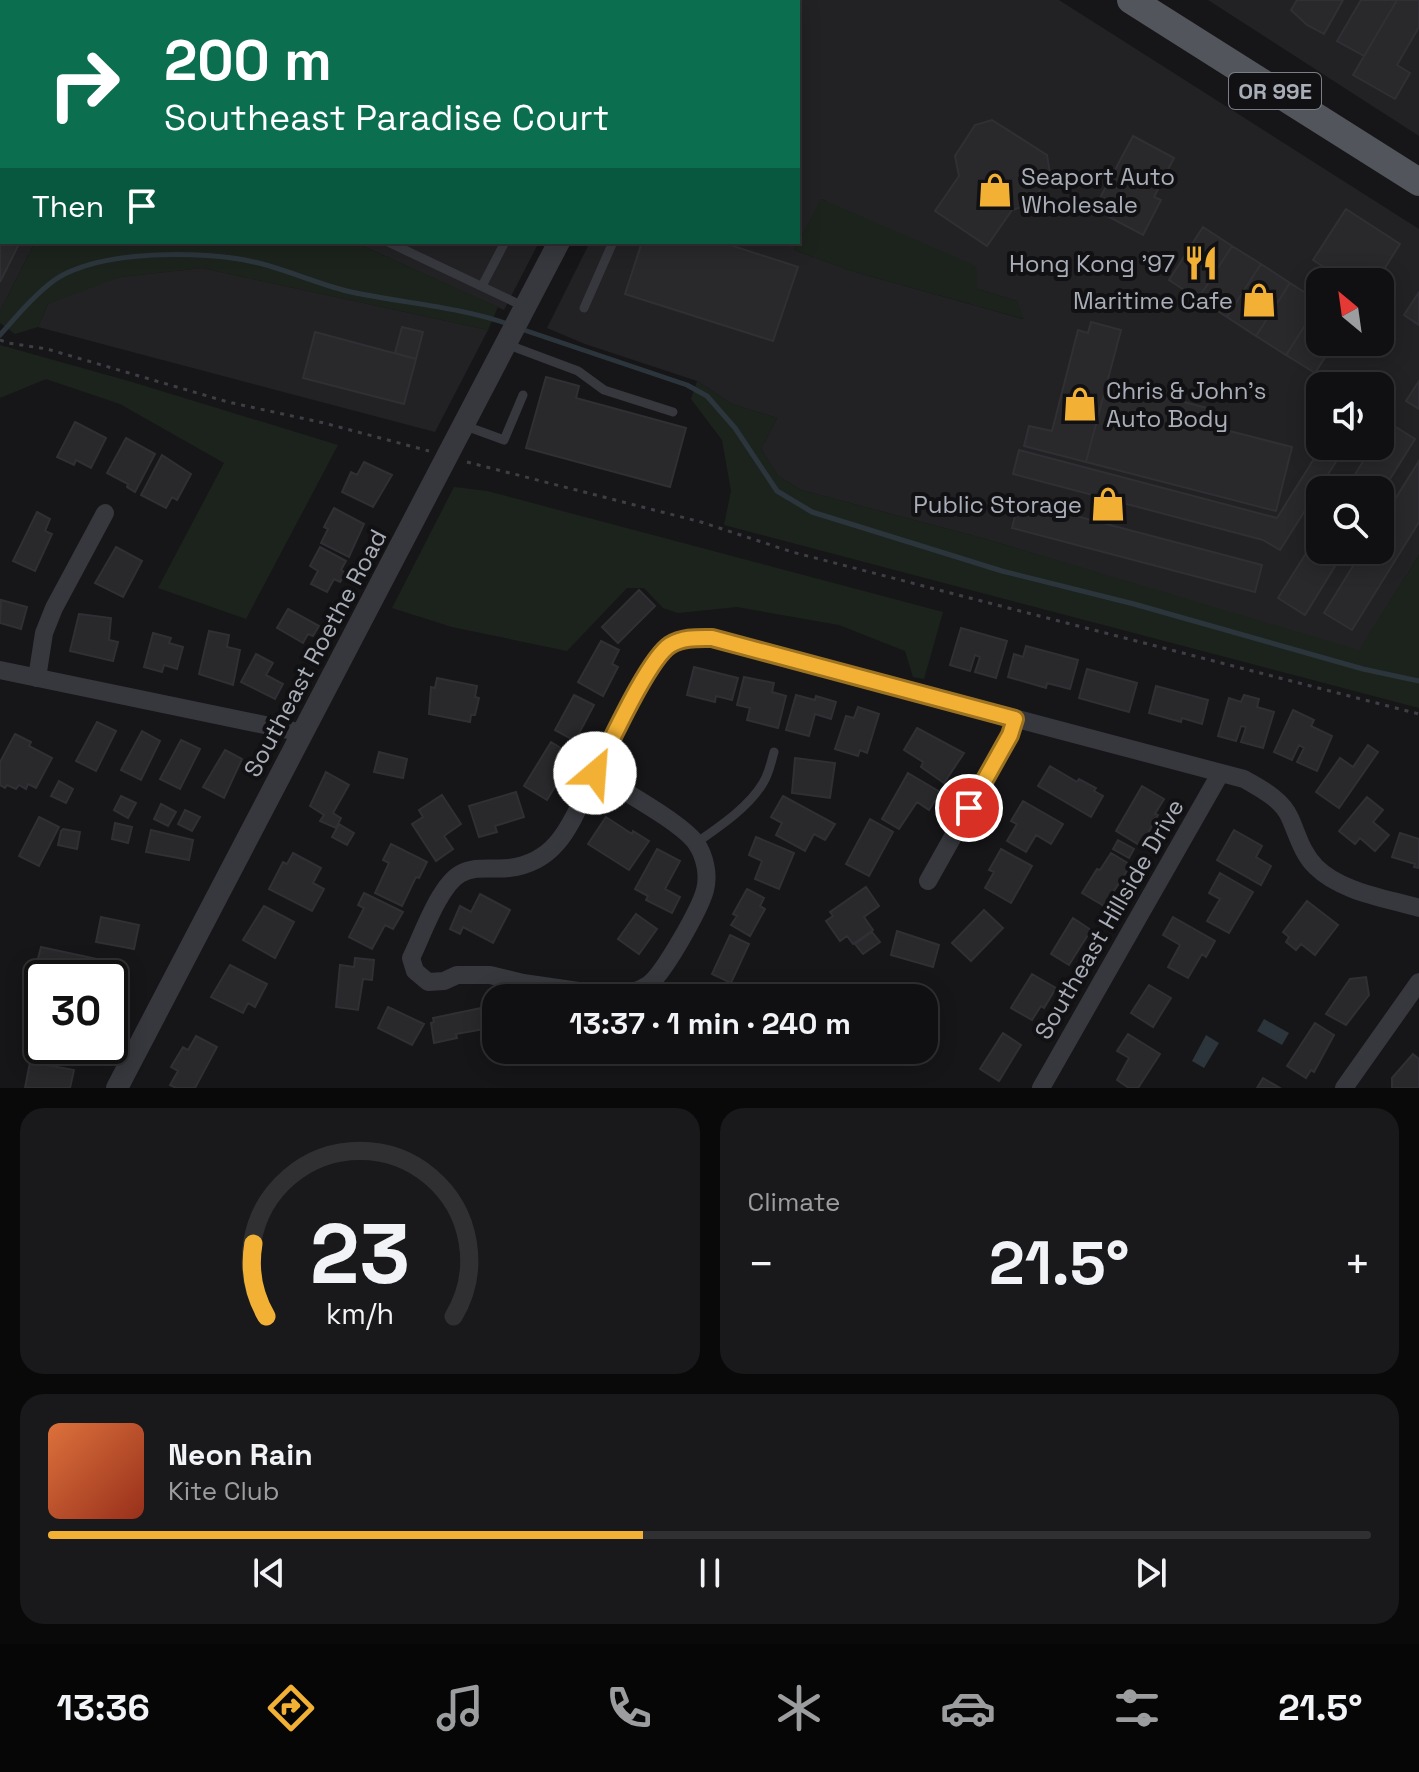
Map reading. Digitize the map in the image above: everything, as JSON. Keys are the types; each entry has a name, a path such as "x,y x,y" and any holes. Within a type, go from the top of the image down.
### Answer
{"main road":[{"name":"OR 99E","path":"1131,0 1419,181"}],"street":[{"name":"Southeast Roethe Road","path":"117,1088 558,244"},
{"path":"37,678 44,633 54,608 105,513"},
{"path":"595,773 682,829 696,843 703,857 707,874 705,891 666,965 650,984 627,995 598,994 490,975 457,975 444,981 428,982 415,971 411,958 443,892 459,874 475,869 507,869 546,857 561,840 595,773 653,661 670,645 691,638 712,638 1244,779 1269,793 1289,815 1305,854 1329,878 1419,908"},
{"path":"0,670 303,733"},
{"path":"928,881 1010,735 1015,719"},
{"name":"Southeast Hillside Drive","path":"1041,1088 1220,774"},
{"path":"1344,1088 1419,982"}],"lane":[{"path":"392,244 525,307"},
{"path":"482,286 504,244"},
{"path":"584,308 612,244"},
{"path":"506,344 578,371 604,390 673,412"},
{"path":"463,425 504,440 523,395"},
{"path":"696,843 719,827 760,788 774,752"}],"path":[{"path":"2,341 47,349 214,398 431,452"},
{"path":"462,461 701,522 792,552 1419,714"}],"shaded area":[{"path":"800,0 1059,0 1419,229 1419,555 1359,651 982,538 801,490 778,476 761,449 777,418 732,404 697,381 585,344 547,328 589,244 797,244 794,250 855,272 1023,319 1017,301 978,289 822,199 800,239"},
{"path":"1208,0 1419,0 1419,136"},
{"path":"821,199 976,266 978,289 1017,301 1024,319 855,272 794,250 800,244"},
{"path":"0,244 34,244 0,311"},
{"path":"34,244 358,244 498,307 488,330 202,268 120,277 48,304 38,327 15,334 0,323 0,311"},
{"path":"358,244 538,244 504,310"},
{"path":"202,268 488,330 435,432 38,327 48,304 86,288 120,277"},
{"path":"0,345 338,445 246,619 158,588 224,463 120,404 46,379 0,398"},
{"path":"697,381 732,404 777,418 761,449 778,476 801,490 982,538 1359,650 1419,555 1419,708 724,525 731,491 722,440 691,399"},
{"path":"454,487 487,491 943,612 924,679 913,677 905,651 839,625 737,607 678,613 663,608 644,588 627,588 567,651 452,627 392,608"},
{"path":"1264,1019 1289,1033 1282,1045 1257,1031"},
{"path":"1206,1035 1219,1043 1204,1068 1192,1061"}],"building":[{"path":"1297,0 1343,0 1324,34 1307,25 1291,10"},
{"path":"1361,0 1397,0 1364,56 1337,41"},
{"path":"1397,0 1419,0 1419,27 1397,65 1410,73 1395,99 1353,75"},
{"name":"Seaport Auto Wholesale","path":"992,120 1047,155 1050,173 1032,204 1012,210 987,246 935,211 959,176 955,156 975,125"},
{"path":"1133,136 1174,158 1154,197 1161,200 1143,235 1094,209"},
{"path":"1346,209 1400,244 1385,268 1325,268 1313,260"},
{"name":"Hong Kong '97","path":"1203,227 1232,246 1198,299 1169,280"},
{"path":"0,244 19,244 0,282"},
{"path":"641,244 727,244 798,267 773,341 625,294"},
{"path":"1232,246 1261,264 1227,317 1198,299"},
{"name":"Maritime Cafe","path":"1261,264 1290,283 1256,336 1227,317"},
{"path":"1290,283 1306,293 1306,324 1286,355 1256,336"},
{"path":"1419,292 1419,325 1404,315"},
{"name":"Chris & John's Auto Body","path":"1091,322 1121,330 1086,462 1024,446 1029,426 1052,431 1078,330 1088,333"},
{"path":"1306,324 1306,356 1326,356 1313,372 1286,355"},
{"path":"402,327 423,332 416,359 395,353"},
{"path":"315,332 416,359 404,404 303,378"},
{"path":"546,377 579,386 576,398 686,428 670,487 526,448"},
{"path":"1419,381 1419,409 1406,401"},
{"path":"1107,382 1207,408 1202,424 1292,447 1276,511 1086,462"},
{"path":"75,422 106,438 91,468 76,460 74,465 57,457"},
{"path":"1394,426 1415,439 1392,476 1354,476 1364,460 1394,460"},
{"path":"126,438 155,454 135,492 127,487 128,484 107,473"},
{"path":"1019,450 1277,518 1313,460 1337,460 1327,476 1306,476 1306,509 1280,550 1263,540 1013,474"},
{"path":"162,455 191,474 177,500 172,497 166,508 141,495"},
{"path":"1419,461 1419,522 1394,562 1394,501"},
{"path":"364,462 392,475 373,507 342,492 351,472 357,475"},
{"path":"1019,501 1262,565 1255,592 1012,528"},
{"path":"334,508 364,524 349,557 321,543 328,529 324,527"},
{"path":"37,512 50,519 45,531 52,534 35,571 13,561"},
{"path":"116,547 142,561 123,597 95,583"},
{"path":"320,547 346,561 341,570 346,573 340,582 334,579 327,592 311,584 318,571 310,566"},
{"path":"1306,553 1306,564 1336,564 1305,615 1278,598"},
{"path":"1354,564 1393,564 1352,630 1324,613"},
{"path":"639,590 655,606 618,643 602,627"},
{"path":"1,600 27,607 21,629 0,623"},
{"path":"288,609 319,626 313,636 308,634 303,643 277,628"},
{"path":"79,614 111,618 109,640 118,642 113,661 70,651"},
{"path":"961,628 1007,641 996,678 975,672 980,657 975,655 970,671 950,665"},
{"path":"209,631 229,635 227,647 240,650 233,685 199,674"},
{"path":"153,633 171,638 169,643 183,647 177,669 164,665 162,672 144,667"},
{"path":"601,641 619,650 612,664 618,667 603,696 578,682"},
{"path":"1026,646 1078,660 1070,689 1047,683 1046,688 1008,677 1014,654 1023,657"},
{"path":"256,654 273,663 266,675 283,684 275,699 241,682"},
{"path":"694,667 738,678 732,700 716,696 715,702 687,695"},
{"path":"1087,669 1137,683 1129,712 1079,698"},
{"path":"744,677 774,683 772,692 786,696 778,728 747,720 750,708 737,705"},
{"path":"437,678 477,686 475,697 479,698 470,722 429,714 431,687 435,688"},
{"path":"1156,686 1208,700 1202,724 1149,713"},
{"path":"574,695 594,705 575,741 555,730"},
{"path":"796,695 815,700 816,696 836,702 831,719 815,714 809,736 786,730"},
{"path":"1244,695 1259,699 1257,707 1274,712 1263,748 1241,742 1246,727 1241,726 1236,741 1218,736 1229,698 1241,702"},
{"path":"858,707 879,714 867,753 860,750 858,756 835,749 846,716 854,718"},
{"path":"1293,710 1314,720 1311,726 1332,736 1317,771 1297,762 1304,748 1299,745 1292,760 1274,752"},
{"path":"97,722 116,731 96,771 76,761"},
{"path":"917,728 964,753 944,783 921,767 923,762 904,750"},
{"path":"142,731 160,741 141,780 121,770"},
{"path":"15,734 31,742 29,746 52,758 36,788 28,784 26,789 19,785 16,789 0,785 0,762"},
{"path":"181,740 200,749 180,789 160,779"},
{"path":"551,742 574,756 547,800 524,786"},
{"path":"1368,745 1378,752 1339,808 1316,792 1340,758 1353,767"},
{"path":"225,750 242,759 224,798 203,787"},
{"path":"379,752 407,759 403,778 374,772"},
{"path":"795,758 835,763 830,798 792,793"},
{"path":"1050,766 1077,782 1079,779 1096,788 1094,791 1103,796 1091,817 1038,786"},
{"path":"326,772 349,785 333,813 341,818 336,828 320,821 324,815 310,806"},
{"path":"908,773 940,792 929,810 917,802 899,829 882,819"},
{"path":"59,781 73,789 66,803 51,796"},
{"path":"1142,786 1164,799 1141,846 1116,831"},
{"path":"516,792 524,817 495,826 497,832 479,837 469,806"},
{"path":"442,795 461,824 444,836 453,849 436,861 412,824 423,817 419,810"},
{"path":"121,796 136,803 128,818 114,810"},
{"path":"783,796 835,824 825,840 814,834 805,851 776,835 782,823 771,817"},
{"path":"1367,797 1383,810 1373,822 1389,835 1375,851 1360,838 1355,844 1339,831"},
{"path":"1023,801 1063,824 1051,844 1036,835 1026,852 1007,841 1017,824 1011,821"},
{"path":"161,804 176,812 168,826 154,819"},
{"path":"185,810 200,817 192,831 178,824"},
{"path":"39,817 59,827 39,866 19,856"},
{"path":"606,817 649,841 629,870 588,844"},
{"path":"870,819 893,832 869,876 846,864"},
{"path":"115,823 132,827 128,843 112,839"},
{"path":"339,824 354,833 347,845 332,837"},
{"path":"63,829 80,832 77,849 58,845"},
{"path":"151,830 193,840 189,860 146,852"},
{"path":"1234,830 1262,846 1256,857 1271,866 1261,885 1217,860"},
{"path":"1400,833 1419,839 1419,868 1392,857"},
{"path":"756,837 794,853 779,889 755,879 762,861 749,855"},
{"path":"1118,840 1134,849 1129,858 1113,849"},
{"path":"391,844 427,862 402,906 375,893 389,863 383,860"},
{"path":"657,849 680,861 665,889 680,897 672,913 646,900 648,896 635,889"},
{"path":"1001,849 1032,866 1011,903 985,888 994,872 989,870"},
{"path":"293,853 321,868 313,883 324,889 312,911 269,889 283,862 287,864"},
{"path":"1111,853 1131,865 1104,906 1082,893"},
{"path":"1220,873 1253,892 1229,933 1207,921 1220,899 1209,893"},
{"path":"866,887 879,906 864,917 873,930 853,944 847,936 840,941 826,921 833,916 830,912"},
{"path":"747,889 764,898 760,906 765,909 750,936 731,925 737,916 733,914"},
{"path":"364,893 403,912 393,929 385,925 372,949 349,937 364,908 358,905"},
{"path":"480,894 510,910 493,943 463,927 460,934 450,929 460,906 471,912"},
{"path":"1307,901 1338,925 1315,955 1301,944 1296,950 1286,942 1289,937 1283,932"},
{"path":"264,906 294,922 275,958 243,940"},
{"path":"984,910 1003,928 971,961 952,943"},
{"path":"636,914 657,929 639,954 618,939"},
{"path":"101,917 139,925 134,949 96,942"},
{"path":"1173,917 1215,941 1206,957 1202,954 1188,978 1168,967 1180,945 1163,935"},
{"path":"1073,918 1091,930 1069,965 1051,954"},
{"path":"897,931 939,945 933,967 891,955"},
{"path":"872,932 880,942 863,954 855,944"},
{"path":"730,935 749,944 731,983 712,974"},
{"path":"41,947 97,959 97,960 38,960"},
{"path":"355,958 374,960 372,980 363,979 358,1010 336,1007 340,965 354,967"},
{"path":"230,965 267,984 255,1007 248,1003 243,1013 211,997"},
{"path":"1032,974 1056,988 1032,1020 1011,1008"},
{"path":"1366,977 1369,995 1346,1025 1326,1014 1350,979"},
{"path":"1149,985 1171,998 1153,1027 1131,1013"},
{"path":"388,1007 424,1024 412,1045 378,1028"},
{"path":"482,1008 482,1029 456,1034 457,1038 434,1043 433,1018"},
{"path":"1315,1023 1334,1035 1314,1072 1311,1070 1306,1078 1287,1066"},
{"path":"1003,1033 1021,1045 999,1081 980,1069"},
{"path":"1128,1034 1160,1054 1138,1088 1129,1088 1117,1080 1129,1058 1117,1051"},
{"path":"196,1036 217,1047 195,1088 176,1088 170,1085 178,1071 171,1067 183,1047 188,1050"},
{"path":"1413,1054 1419,1059 1419,1088 1392,1088 1392,1078"},
{"path":"30,1064 74,1070 70,1088 25,1088"},
{"path":"1263,1078 1280,1088 1257,1088"}],"waterway":[{"path":"0,335 41,291 75,269 125,258 180,254 254,262 347,291 469,313 508,324"},
{"path":"521,329 687,385 707,396 735,428 777,491 812,512 1002,571 1134,604 1363,669 1419,681"}],"place":[{"name":"Seaport Auto Wholesale","path":"995,190"},
{"name":"Hong Kong '97","path":"1201,263"},
{"name":"Maritime Cafe","path":"1259,300"},
{"name":"Chris & John's Auto Body","path":"1080,404"},
{"name":"Public Storage","path":"1108,504"}],"route":[{"path":"595,773 653,661 670,645 691,638 712,638 1015,719 1010,735 969,808"}]}
